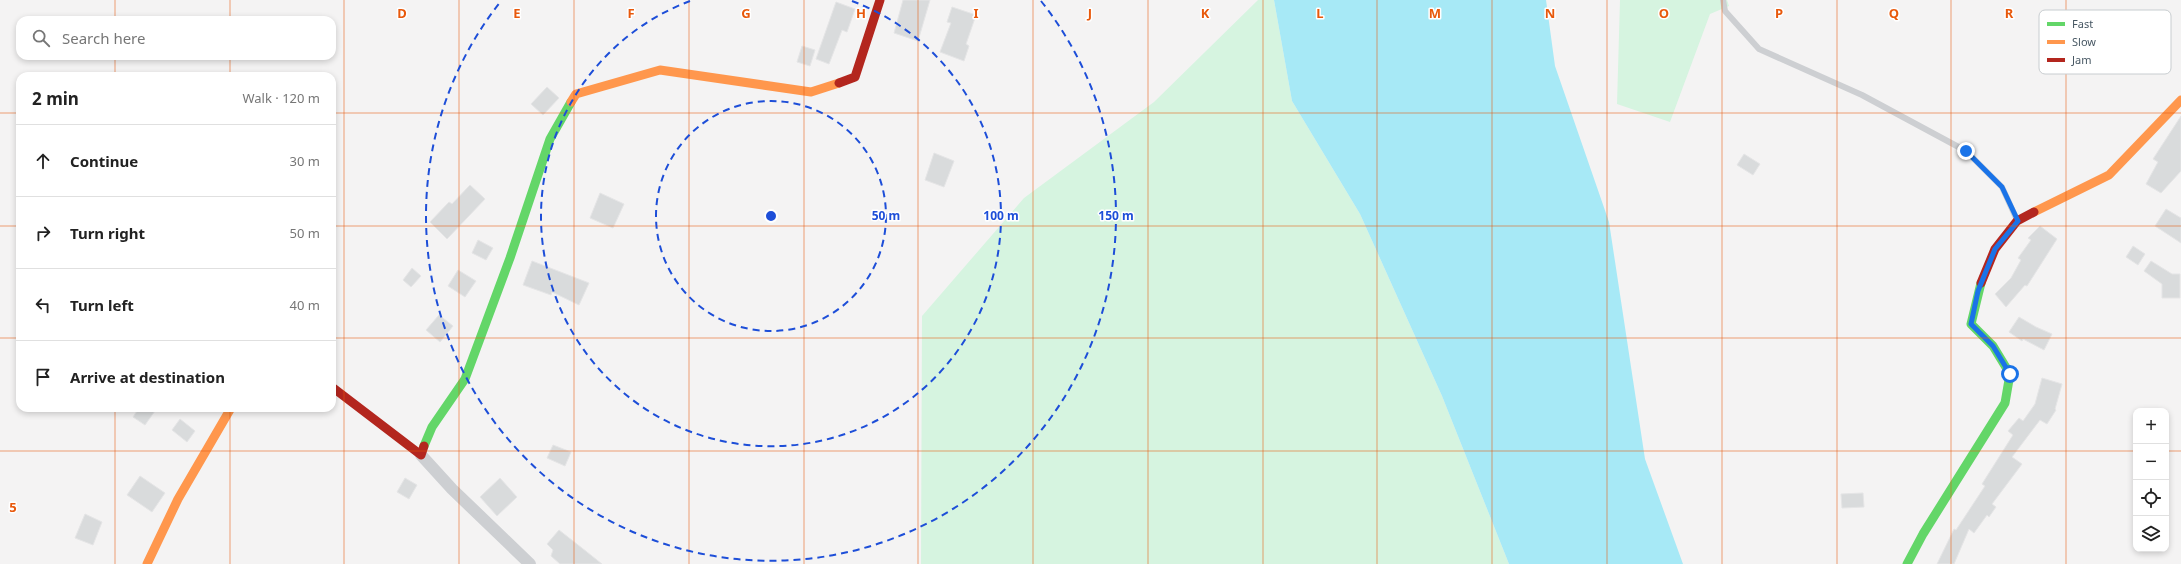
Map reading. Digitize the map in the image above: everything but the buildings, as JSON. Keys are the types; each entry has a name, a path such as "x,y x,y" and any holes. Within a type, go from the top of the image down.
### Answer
{"street":[{"path":"421,454 432,427 465,379 510,258 550,139 576,94 660,70 811,92 855,77 880,0"},
{"path":"1907,564 1923,534 2005,403 2010,374 1993,346 1971,324 1978,291 1995,249 2018,221 2109,175 2181,100"},
{"path":"336,390 421,454 452,489 530,564"},
{"path":"147,564 178,499 229,412"}],"lane":[{"path":"1723,0 1725,11 1759,49 1862,95 1966,151 2002,187 2018,221"}],"green space":[{"path":"1258,0 1274,0 1292,101 1360,214 1442,396 1509,564 921,564 922,316 1024,198 1154,102"},
{"path":"1620,0 1727,0 1729,6 1710,14 1670,122 1617,104"}],"water":[{"path":"1274,0 1546,0 1555,66 1609,222 1645,459 1683,564 1509,564 1442,396 1360,214 1292,101"}],"traffic: fast":[{"path":"424,446 432,427 465,379 510,258 550,139 571,102"},
{"path":"1907,564 1923,534 2005,403 2010,374 1993,346 1971,324 1981,283"}],"traffic: slow":[{"path":"571,102 576,94 660,70 811,92 839,83"},
{"path":"2034,212 2109,175 2181,100"},
{"path":"147,564 178,499 229,412"}],"traffic: jam":[{"path":"839,83 855,77 880,0"},
{"path":"1981,283 1995,249 2017,221 2034,212"},
{"path":"336,390 421,455 424,446"}],"route":[{"path":"1966,151 2002,187 2018,221 1995,249 1978,291 1971,324 1993,346 2010,374"}]}
